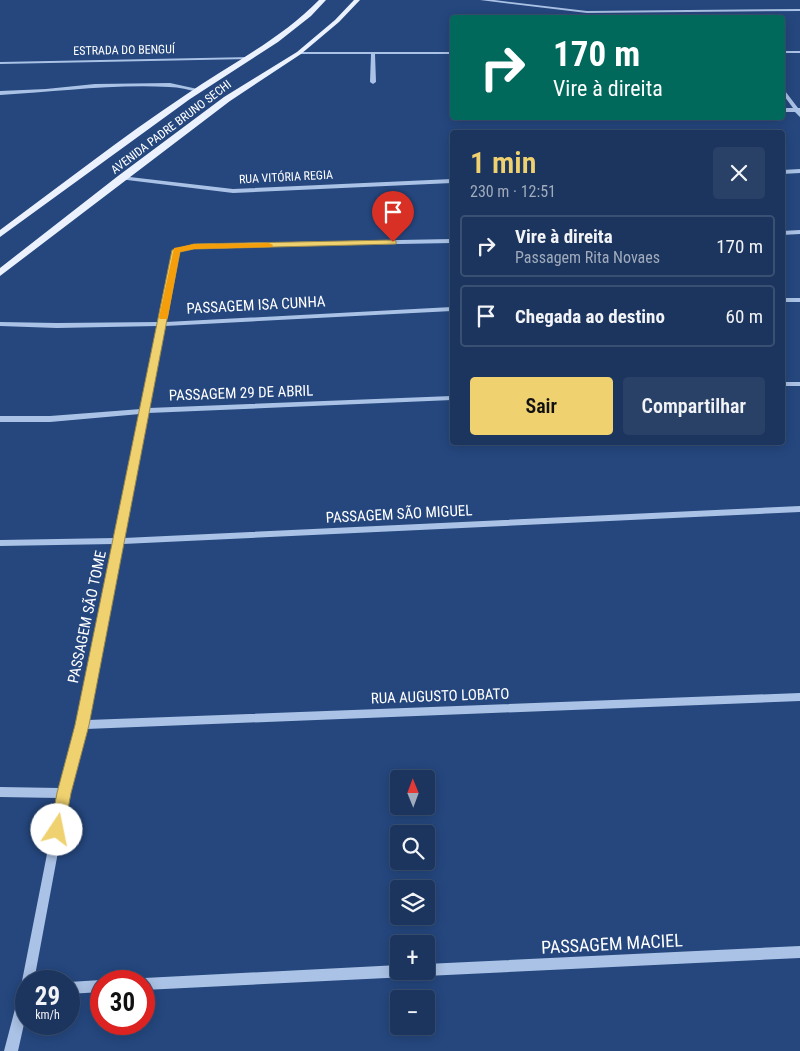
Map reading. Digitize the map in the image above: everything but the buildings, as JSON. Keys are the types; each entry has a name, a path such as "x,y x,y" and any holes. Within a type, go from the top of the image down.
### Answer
{"main road":[{"name":"AVENIDA PADRE BRUNO SECHI","path":"0,234 199,90 304,19 323,0"},
{"name":"AVENIDA PADRE BRUNO SECHI","path":"0,273 227,98 299,53 338,21 356,0"}],"street":[{"path":"482,0 587,12 800,10"},
{"path":"785,52 800,52"},
{"path":"299,53 450,53"},
{"path":"373,53 373,82"},
{"name":"ESTRADA DO BENGUÍ","path":"0,63 249,58"},
{"path":"0,93 46,92 95,86 170,86 199,90"},
{"path":"785,92 799,112"},
{"path":"785,110 799,112"},
{"path":"785,172 800,171"},
{"name":"RUA VITÓRIA REGIA","path":"121,178 152,180 208,190 233,191 450,181"},
{"path":"785,233 800,232"},
{"name":"PASSAGEM SÃO TOME","path":"30,970 64,793 82,725 120,541 177,250 194,246 450,241"},
{"path":"785,300 800,300"},
{"name":"PASSAGEM ISA CUNHA","path":"0,324 68,326 162,324 450,309"},
{"path":"785,384 800,384"},
{"name":"PASSAGEM 29 DE ABRIL","path":"0,419 50,419 144,411 450,398"},
{"name":"PASSAGEM SÃO MIGUEL","path":"0,543 120,541 800,509"},
{"name":"RUA AUGUSTO LOBATO","path":"82,725 800,697"},
{"path":"0,792 64,793"},
{"name":"PASSAGEM MACIEL","path":"435,970 800,952"},
{"path":"155,983 390,972"},
{"path":"12,1051 16,1035"}],"slow traffic":[{"path":"163,317 177,250 194,246 269,245"}],"route":[{"path":"57,830 64,793 82,725 177,250 194,246 393,242"}]}
